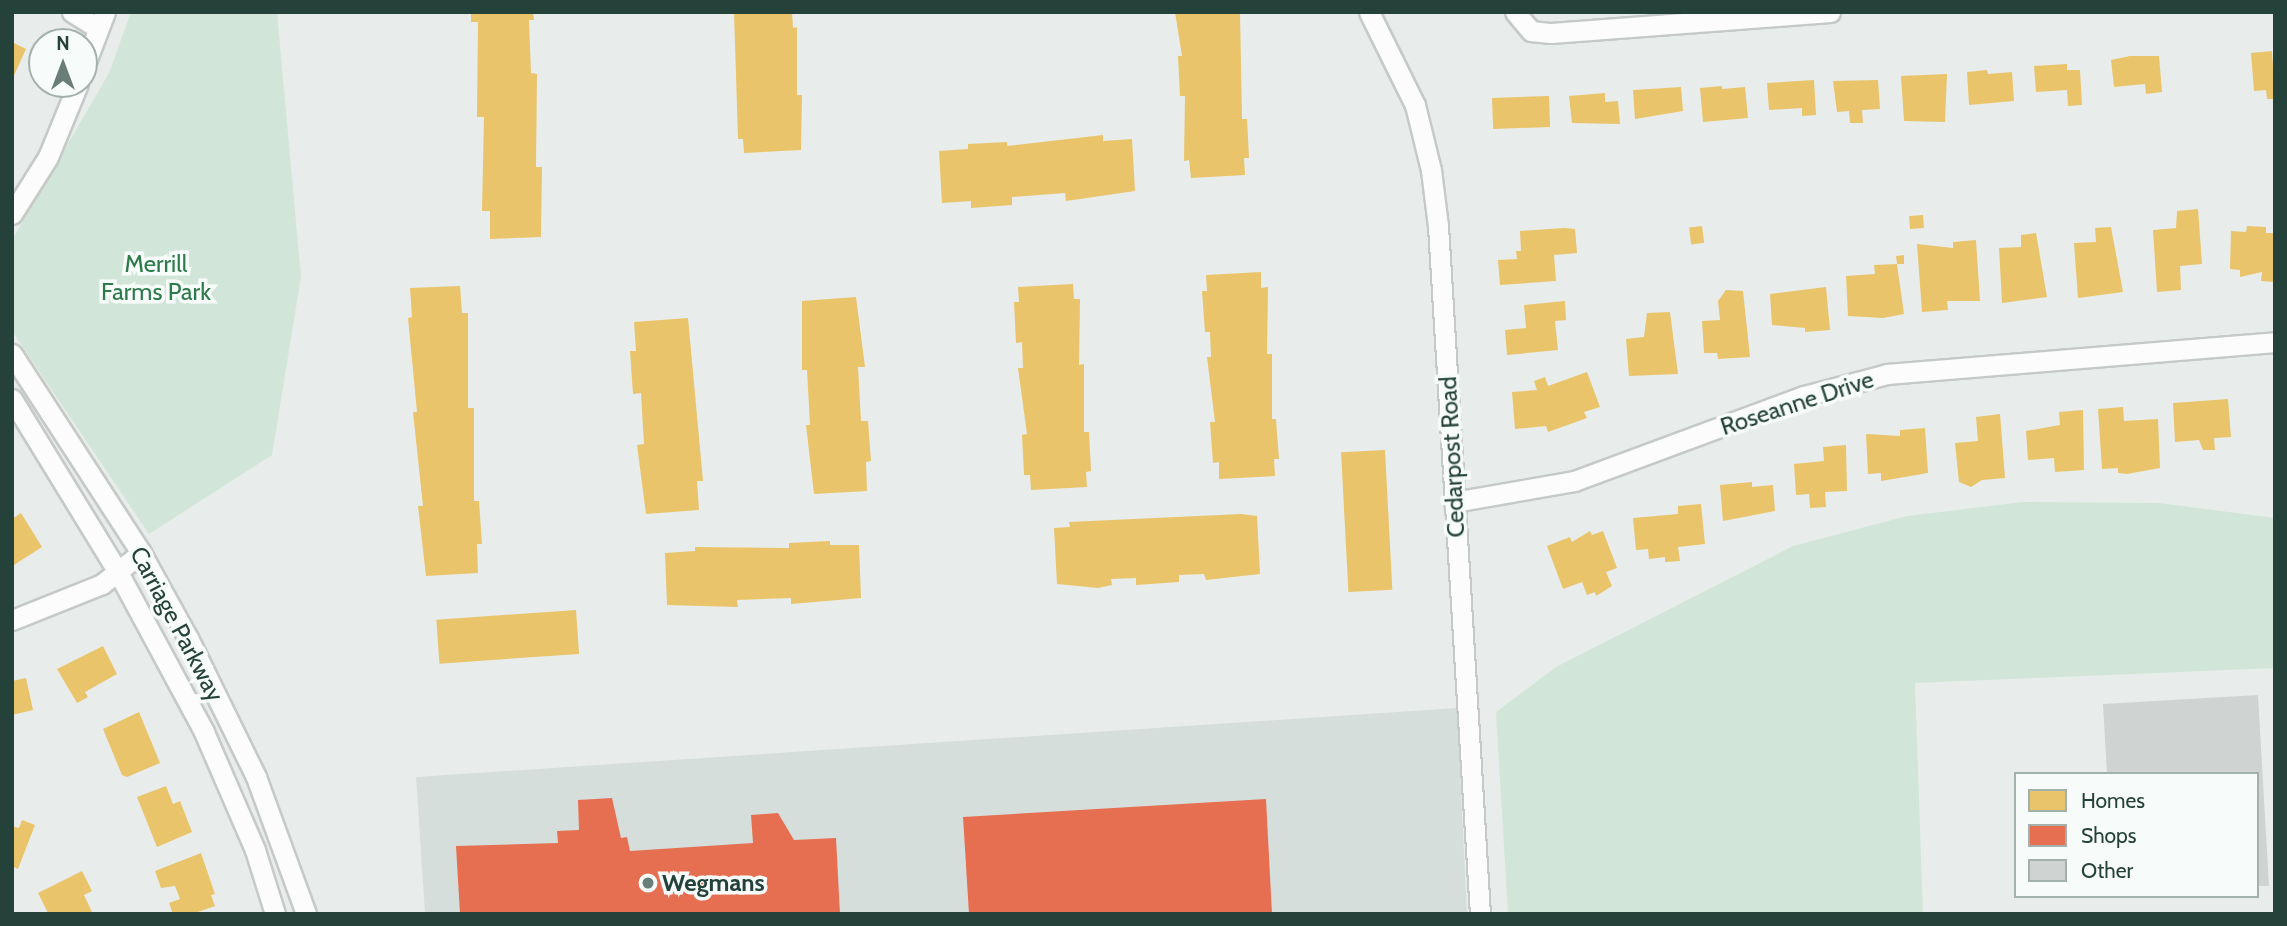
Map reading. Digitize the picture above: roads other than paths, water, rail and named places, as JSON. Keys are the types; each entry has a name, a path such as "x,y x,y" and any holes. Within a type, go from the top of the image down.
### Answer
{"street":[{"path":"72,12 102,20"},
{"name":"Cedarpost Road","path":"1369,12 1415,106 1431,170 1480,914"},
{"path":"1515,12 1531,31 1551,33 1830,12"},
{"path":"12,214 48,157 72,98"},
{"name":"Roseanne Drive","path":"1454,502 1574,481 1804,396 1887,374 2275,341"},
{"name":"Carriage Parkway","path":"12,354 141,553 188,638 256,777 306,914"},
{"name":"Carriage Parkway","path":"12,399 118,572 204,732 255,850 275,914"},
{"path":"12,620 56,606 102,584 141,553"}],"place":[{"name":"Wegmans","path":"648,883"}],"park label":[{"name":"Merrill Farms Park","path":"156,278"}]}
